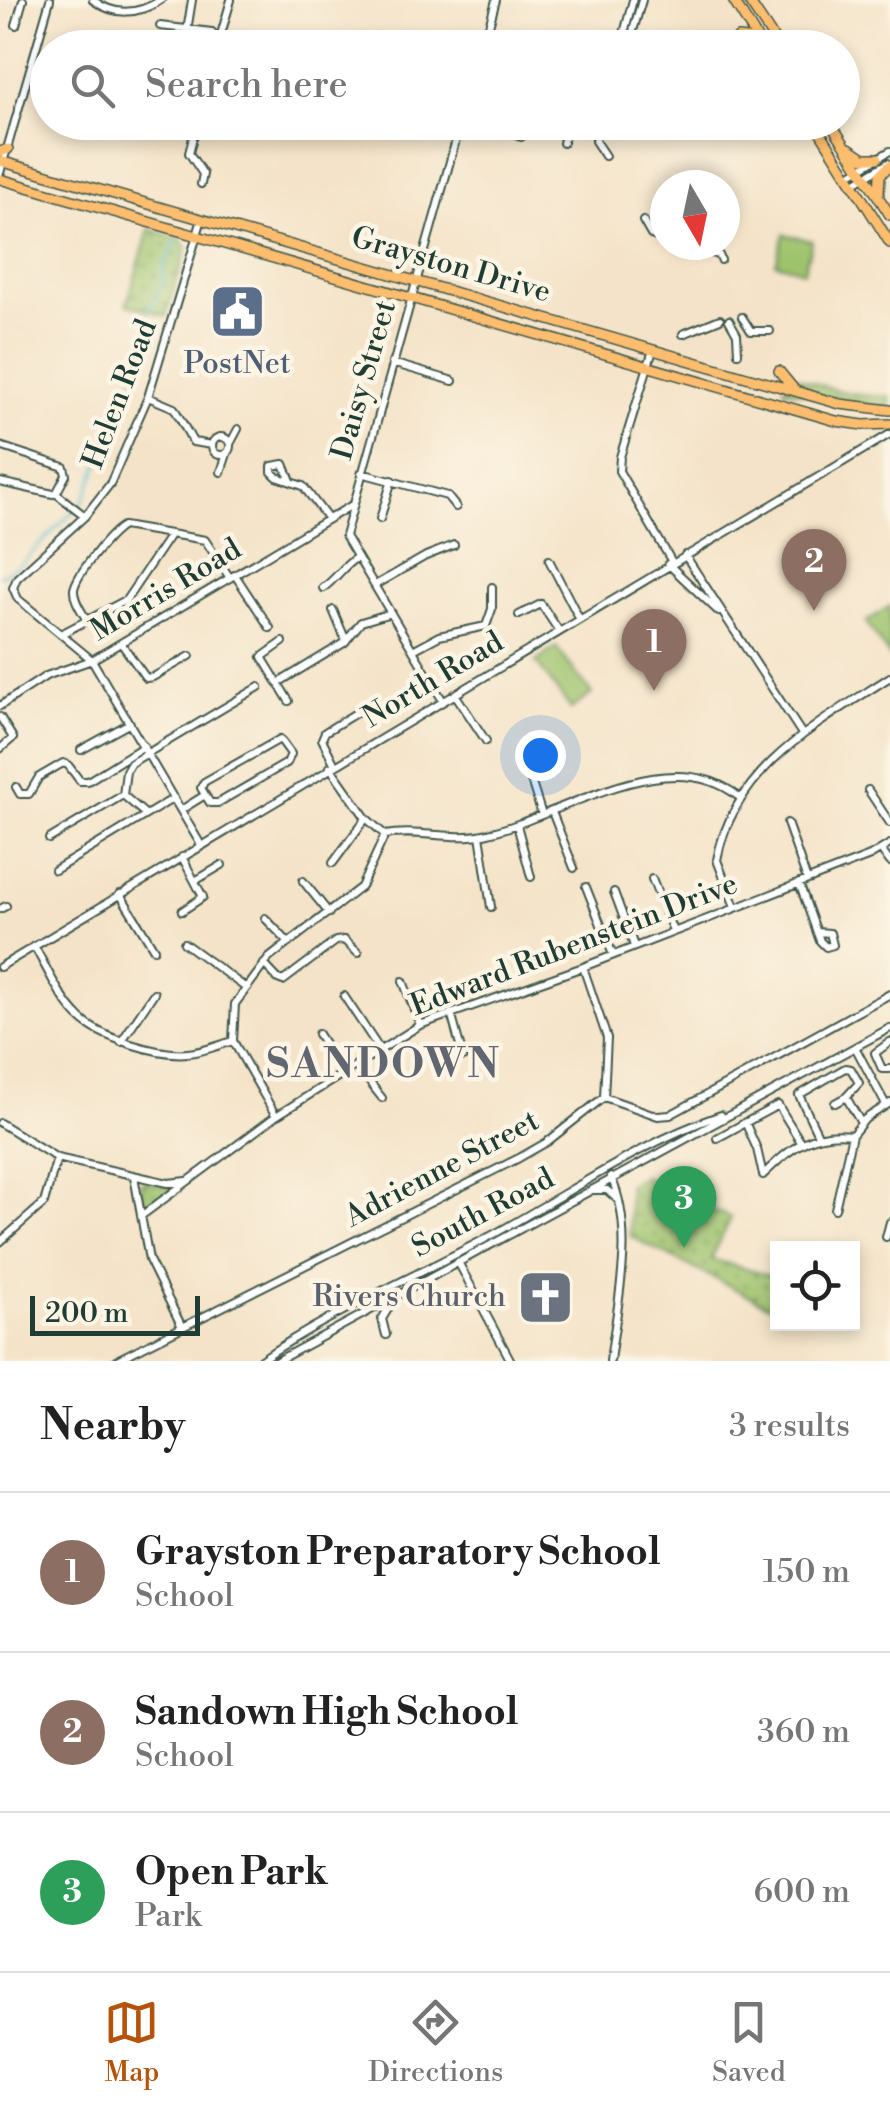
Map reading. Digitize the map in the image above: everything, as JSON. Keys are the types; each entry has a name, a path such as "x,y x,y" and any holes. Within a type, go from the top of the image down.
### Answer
{"main road":[{"path":"734,0 752,30"},
{"path":"748,0 768,30"},
{"path":"826,140 890,243"},
{"path":"841,140 887,210"},
{"path":"843,143 864,158 878,158"},
{"name":"Grayston Drive","path":"3,156 202,219 801,393 859,408 890,410"},
{"path":"887,210 878,181 890,163"},
{"name":"Grayston Drive","path":"0,176 197,237 792,408 852,424 890,424"},
{"path":"779,371 801,393"},
{"path":"774,385 778,395 792,408"}],"street":[{"path":"16,26 24,0"},
{"path":"41,30 50,0"},
{"path":"93,0 105,9 136,12 162,0"},
{"path":"160,26 187,30 191,0"},
{"path":"222,30 231,0"},
{"path":"488,30 496,0"},
{"path":"625,30 634,0"},
{"path":"633,30 642,0"},
{"path":"0,176 30,66"},
{"path":"192,140 189,154 202,171 201,184"},
{"name":"Daisy Street","path":"344,536 456,140"},
{"path":"595,140 605,156"},
{"path":"862,173 890,151"},
{"path":"852,179 890,163"},
{"name":"Helen Road","path":"201,845 92,660 18,600 14,583 105,492 148,397 202,219"},
{"path":"643,220 650,233"},
{"path":"742,316 751,332 770,331"},
{"path":"683,334 724,320 738,334 738,353"},
{"path":"654,348 619,471 670,563 727,619"},
{"path":"392,363 453,381"},
{"path":"148,397 177,411 194,442 212,445"},
{"path":"221,472 238,429"},
{"name":"North Road","path":"0,966 890,434"},
{"path":"212,445 220,437 230,444"},
{"path":"212,445 216,454 227,453"},
{"path":"0,446 64,467 65,477 56,494"},
{"path":"362,473 448,496 456,506"},
{"path":"380,519 392,480"},
{"path":"291,481 306,488 344,536 443,701"},
{"path":"0,482 56,494 82,514"},
{"name":"Morris Road","path":"0,706 46,676 92,660 352,505"},
{"path":"86,619 74,588 115,530 128,525 204,540 270,628"},
{"path":"61,634 126,600 170,535"},
{"path":"374,585 454,545"},
{"path":"685,554 802,734"},
{"path":"323,588 337,577 340,568 357,557"},
{"path":"549,560 579,618"},
{"path":"414,650 439,636 486,626 492,609 492,587"},
{"path":"519,615 542,604 558,630"},
{"path":"333,610 346,641"},
{"path":"278,682 346,641 361,622 391,613"},
{"path":"121,642 146,678 190,656"},
{"path":"283,642 262,655 288,701"},
{"path":"736,906 717,860 739,797 802,734 890,677"},
{"path":"16,788 20,794 29,794 40,778 62,763 77,778 88,780 259,687"},
{"path":"455,694 486,742"},
{"path":"364,708 325,732 322,738 333,766 366,818 384,835 480,835 641,780 704,777 739,797"},
{"path":"0,717 13,738 0,749"},
{"path":"81,750 130,722"},
{"path":"274,741 283,741 291,754 287,763 218,803 210,803 205,795 201,788 204,782 274,741"},
{"path":"49,840 124,795 129,764 146,750"},
{"path":"528,771 542,816"},
{"path":"868,790 890,823"},
{"path":"124,795 145,814"},
{"path":"181,810 205,795"},
{"path":"54,870 174,798"},
{"path":"552,812 574,868"},
{"path":"333,862 366,818"},
{"path":"786,823 817,932"},
{"path":"517,825 531,877"},
{"path":"276,1116 233,1041 233,1010 264,964 361,887 384,835"},
{"path":"480,835 491,907"},
{"name":"Edward Rubenstein Drive","path":"141,1216 276,1116 420,1025 583,967 890,844"},
{"path":"882,850 890,862"},
{"path":"182,857 203,898 182,911"},
{"path":"195,881 222,866"},
{"path":"652,879 673,931"},
{"path":"303,882 329,913"},
{"path":"586,887 613,955"},
{"path":"614,892 634,946"},
{"path":"120,894 154,949"},
{"path":"265,918 289,943"},
{"path":"264,964 278,980 284,981 336,942 344,940 358,953"},
{"path":"184,943 246,988"},
{"path":"34,946 75,1014 100,1034 186,1054 233,1041"},
{"path":"583,967 607,1038 604,1097 658,1116 670,1115 890,994"},
{"path":"403,981 420,1025"},
{"path":"122,1042 154,993"},
{"path":"344,996 380,1050"},
{"path":"451,1013 463,1056"},
{"name":"South Road","path":"277,1361 590,1191 644,1150 732,1112 890,1028"},
{"path":"318,1034 343,1073"},
{"path":"890,1042 874,1055 882,1069 890,1069"},
{"path":"835,1209 852,1135 861,1123 888,1104 854,1047"},
{"path":"356,1065 382,1098"},
{"path":"818,1135 800,1093 848,1068 858,1084 835,1103"},
{"name":"Adrienne Street","path":"115,1361 519,1158 547,1142 604,1097"},
{"path":"846,1097 861,1123"},
{"path":"717,1138 779,1106 802,1144"},
{"path":"745,1122 763,1175 786,1153 818,1135 852,1135"},
{"path":"0,1123 57,1158 168,1183 188,1181"},
{"path":"0,1242 44,1204 57,1158"},
{"path":"610,1175 620,1204 622,1255 610,1361"},
{"name":"South Road","path":"260,1361 302,1334 610,1175"},
{"path":"134,1176 152,1270 182,1327"},
{"path":"590,1191 608,1190 620,1204"},
{"path":"886,1237 890,1222"},
{"path":"458,1262 509,1360"},
{"path":"386,1335 383,1314 397,1296"}],"green space":[{"path":"149,229 181,239 187,248 166,316 127,304"},
{"path":"784,234 812,241 804,271 776,263"},
{"path":"790,371 840,391 890,396 890,409 784,389"},
{"path":"890,606 890,657 866,622"},
{"path":"556,647 592,694 571,709 536,662"},
{"path":"643,1176 731,1218 711,1259 770,1276 770,1306 630,1236 628,1184"},
{"path":"140,1183 173,1189 146,1208"}],"waterway":[{"path":"147,314 163,283 164,266 177,240"},
{"path":"0,576 23,562 84,500 134,380 135,352"}],"place":[{"name":"PostNet","path":"237,311"},
{"name":"Sandown High School","path":"814,611"},
{"name":"Grayston Preparatory School","path":"654,691"},
{"name":"Open Park","path":"684,1248"},
{"name":"Rivers Church","path":"545,1297"}],"district":[{"name":"SANDOWN","path":"384,1065"}]}
